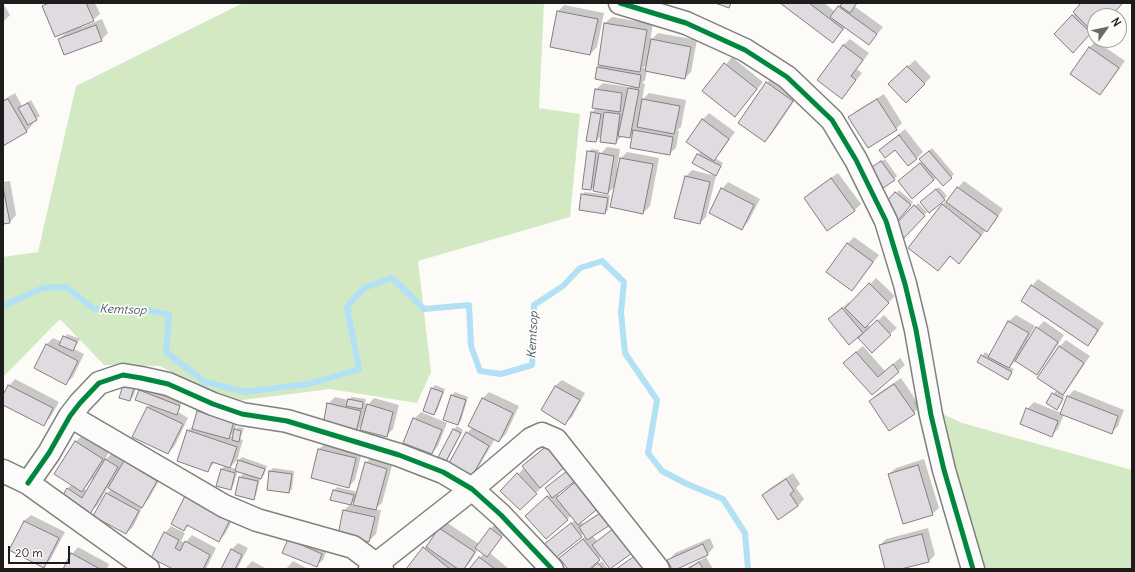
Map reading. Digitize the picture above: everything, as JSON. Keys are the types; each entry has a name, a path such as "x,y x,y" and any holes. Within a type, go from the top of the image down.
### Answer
{"street":[{"path":"620,3 686,23 745,50 788,77 832,120 856,160 886,221 905,284 916,330 931,415 944,470 973,569"},
{"path":"28,483 49,453 70,416 80,403 100,383 123,375 168,384 213,404 242,414 287,421 399,455 443,472 472,489 501,515 552,569"},
{"path":"70,416 224,506 257,520 353,547 376,567 531,439 542,434 556,440 658,569"},
{"path":"3,471 28,483 148,569"}],"green space":[{"path":"243,3 544,3 539,108 580,114 570,217 418,261 431,372 417,403 330,389 227,402 160,366 104,365 60,319 5,375 3,375 3,257 38,252 76,86"},
{"path":"914,401 962,423 1132,470 1132,569 965,569"}],"building":[{"path":"49,3 86,3 94,21 55,37 42,6"},
{"path":"715,3 731,3 729,8"},
{"path":"780,3 809,3 843,29 833,43"},
{"path":"843,3 857,3 850,13 840,6"},
{"path":"1081,3 1122,4 1118,8 1087,8 1087,26 1073,12"},
{"path":"838,6 877,34 869,45 830,17"},
{"path":"557,11 598,19 590,55 550,47"},
{"path":"1072,15 1087,29 1087,37 1073,53 1054,34"},
{"path":"604,23 647,30 640,72 598,65"},
{"path":"96,25 102,41 64,55 58,39"},
{"path":"651,39 691,47 685,79 645,71"},
{"path":"843,45 863,60 851,76 856,80 842,99 817,80"},
{"path":"1088,48 1119,68 1100,95 1070,74"},
{"path":"724,63 757,89 735,117 702,91"},
{"path":"907,66 925,84 906,103 888,84"},
{"path":"597,67 641,75 639,88 595,79"},
{"path":"766,82 793,101 765,142 738,123"},
{"path":"628,88 639,90 630,138 618,136"},
{"path":"595,89 622,93 620,112 592,108"},
{"path":"8,99 27,132 3,146 3,101"},
{"path":"642,99 680,106 674,134 637,127"},
{"path":"877,99 897,130 868,148 848,117"},
{"path":"28,103 37,120 28,125 18,108"},
{"path":"591,112 601,114 596,142 586,141"},
{"path":"604,112 620,114 616,144 600,142"},
{"path":"702,119 729,139 714,161 686,142"},
{"path":"633,130 673,137 670,155 630,148"},
{"path":"899,135 917,159 908,166 895,150 885,158 879,150"},
{"path":"587,151 596,152 591,190 582,189"},
{"path":"929,151 952,178 943,186 919,159"},
{"path":"599,153 614,156 608,194 593,191"},
{"path":"697,154 721,166 716,176 692,163"},
{"path":"620,158 653,164 643,214 610,207"},
{"path":"881,161 895,180 883,188 869,169"},
{"path":"920,163 934,180 912,199 898,181"},
{"path":"685,176 710,182 700,224 674,218"},
{"path":"831,178 855,211 827,231 804,198"},
{"path":"3,187 10,223 3,224"},
{"path":"957,187 998,216 987,232 946,202"},
{"path":"721,188 754,205 742,230 709,213"},
{"path":"936,189 945,200 929,213 920,202"},
{"path":"895,192 911,205 895,224 886,202"},
{"path":"581,194 608,198 605,214 579,210"},
{"path":"942,204 981,235 959,264 950,256 938,271 908,248"},
{"path":"914,205 925,216 904,238 893,227"},
{"path":"847,243 873,262 852,291 826,272"},
{"path":"869,283 889,303 865,328 845,308"},
{"path":"1031,285 1098,330 1088,346 1021,301"},
{"path":"842,308 863,333 849,345 828,319"},
{"path":"877,320 891,335 872,353 858,338"},
{"path":"1008,321 1029,333 1009,368 988,357"},
{"path":"1036,327 1058,342 1037,375 1015,361"},
{"path":"63,336 77,342 73,351 59,345"},
{"path":"46,344 78,361 66,385 34,368"},
{"path":"1059,346 1084,363 1063,395 1037,378"},
{"path":"856,352 878,377 893,364 899,372 872,395 843,363"},
{"path":"981,355 1012,372 1008,380 977,362"},
{"path":"894,384 915,414 889,431 869,401"},
{"path":"8,385 53,408 44,426 3,405 3,395"},
{"path":"123,385 134,388 130,401 119,398"},
{"path":"555,386 580,400 565,425 541,410"},
{"path":"431,388 443,392 434,415 423,411"},
{"path":"139,390 180,406 177,415 135,400"},
{"path":"1052,393 1063,399 1057,410 1046,403"},
{"path":"451,395 466,400 458,425 443,420"},
{"path":"1067,396 1118,416 1112,434 1060,414"},
{"path":"482,398 513,413 499,442 468,426"},
{"path":"348,399 363,402 362,409 346,406"},
{"path":"327,403 361,411 356,432 323,425"},
{"path":"367,404 393,412 387,437 360,430"},
{"path":"147,407 183,424 168,454 132,437"},
{"path":"1026,408 1058,421 1052,437 1020,424"},
{"path":"197,411 234,421 229,439 192,429"},
{"path":"413,418 442,430 432,454 403,443"},
{"path":"234,429 241,431 239,442 232,440"},
{"path":"453,429 461,433 444,465 436,461"},
{"path":"187,430 237,447 230,468 212,462 208,472 177,461"},
{"path":"466,432 489,446 472,476 449,463"},
{"path":"75,441 103,459 82,492 54,474"},
{"path":"548,445 566,466 540,488 522,466"},
{"path":"318,449 356,458 349,488 311,478"},
{"path":"105,459 118,467 90,514 62,497 67,488 82,498"},
{"path":"238,460 265,469 261,479 235,471"},
{"path":"124,461 157,481 142,508 108,488"},
{"path":"365,462 387,469 376,510 353,505"},
{"path":"918,465 933,515 903,524 888,474"},
{"path":"221,469 235,473 231,490 216,486"},
{"path":"269,471 292,474 289,493 267,490"},
{"path":"567,471 575,481 552,498 545,488"},
{"path":"517,473 537,494 520,510 500,491"},
{"path":"239,477 258,481 254,500 235,495"},
{"path":"579,479 601,506 578,525 556,498"},
{"path":"786,479 794,491 790,494 798,506 778,520 762,495"},
{"path":"333,490 354,495 351,505 330,500"},
{"path":"187,492 232,516 219,542 187,525 184,531 171,524"},
{"path":"106,493 139,511 126,534 93,516"},
{"path":"547,496 568,520 546,539 525,516"},
{"path":"343,510 375,517 369,542 338,535"},
{"path":"605,510 613,523 587,540 579,527"},
{"path":"24,521 59,538 44,568 9,550"},
{"path":"571,523 582,537 554,559 543,545"},
{"path":"439,528 475,552 464,569 458,569 426,547"},
{"path":"490,528 502,537 487,557 475,548"},
{"path":"614,528 632,553 610,569 592,545"},
{"path":"164,532 179,540 175,548 180,551 185,541 210,555 203,569 173,569 151,558"},
{"path":"922,534 929,562 901,569 885,569 879,545"},
{"path":"288,539 322,554 317,567 282,553"},
{"path":"583,539 600,560 589,569 568,569 559,558"},
{"path":"703,544 708,555 677,569 672,569 667,560"},
{"path":"423,547 450,569 406,569"},
{"path":"231,549 242,555 235,569 221,569"},
{"path":"71,553 100,569 63,569"},
{"path":"636,555 645,568 616,569"},
{"path":"479,557 495,569 469,569"},
{"path":"699,562 703,569 688,569"},
{"path":"598,563 603,569 591,569"}],"waterway":[{"name":"Kemtsop","path":"3,306 43,288 66,287 94,309 143,309 169,315 166,352 205,382 245,392 309,384 359,369 347,307 364,288 392,278 424,309 469,305 471,346 480,371 501,374 532,365 534,305 563,286 580,268 602,261 624,282 621,313 625,353 657,400 648,453 662,471 687,484 723,499 745,533 748,569"}],"cycle path":[{"path":"620,3 686,23 745,50 787,77 832,120 856,160 886,221 905,284 916,330 931,415 944,470 973,569"},
{"path":"28,483 49,453 70,416 80,403 99,383 123,375 168,384 213,404 242,414 287,421 399,455 443,472 472,489 501,515 552,569"}]}
